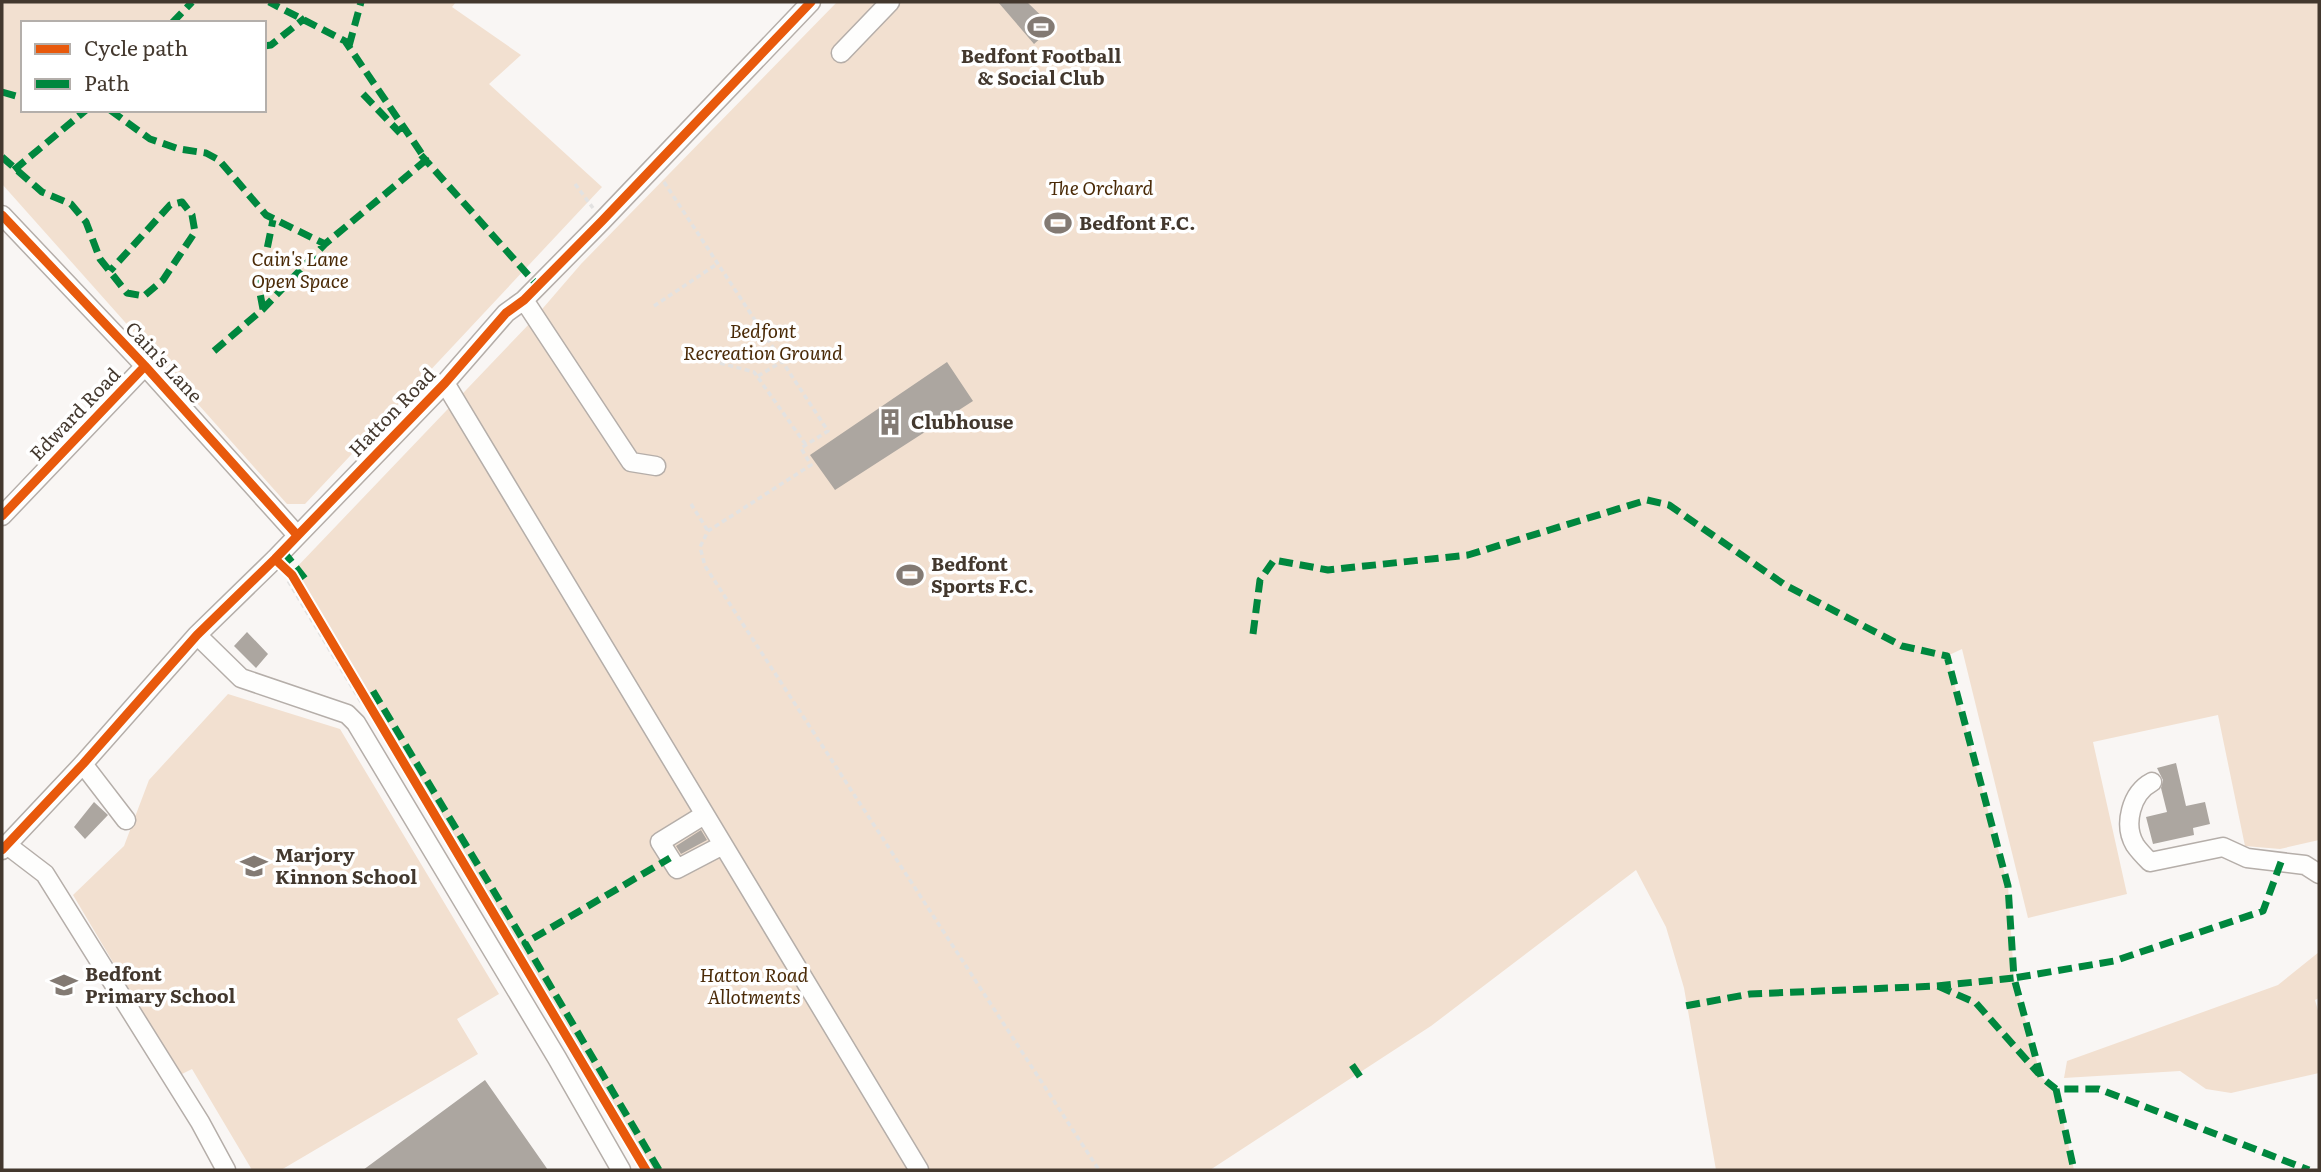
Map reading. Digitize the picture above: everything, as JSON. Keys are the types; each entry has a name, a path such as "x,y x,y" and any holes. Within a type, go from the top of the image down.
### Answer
{"street":[{"name":"Hatton Road","path":"4,847 83,764 197,635 275,559 445,383 506,313 524,300 603,220 811,2"},
{"path":"841,53 890,2"},
{"name":"Cain's Lane","path":"2,215 145,366 297,535"},
{"path":"524,300 631,462 656,466"},
{"name":"Edward Road","path":"2,516 145,366"},
{"path":"445,383 721,846 919,1170"},
{"path":"197,635 240,678 347,714 356,723 621,1170"},
{"path":"83,764 127,820"},
{"path":"2152,782 2139,790 2130,816 2134,844 2150,862 2223,847 2247,858 2305,866 2319,874"},
{"path":"704,815 660,842 677,869 721,846"},
{"path":"4,847 46,874 200,1122 226,1170"}],"path":[{"path":"653,166 828,431 801,448 811,465 708,531 700,547 705,566 1099,1170"},
{"path":"575,184 603,220"},
{"path":"654,306 717,263"},
{"path":"758,377 783,360"},
{"path":"720,363 754,372 806,445"},
{"path":"691,504 708,531"},
{"path":"275,559 292,575 370,706"}],"green space":[{"name":"Cain's Lane Open Space","path":"2,2 456,2 452,7 521,55 489,84 602,187 305,504 287,504 2,184"},
{"path":"837,2 2319,2 2319,840 2280,849 2245,846 2218,715 2093,742 2127,894 2028,918 1962,649 1947,656 2008,886 2014,978 2041,1077 2056,1089 2074,1170 1716,1170 1684,988 1666,927 1636,870 1431,1026 1210,1170 653,1170 295,569 531,322 581,264"},
{"name":"Marjory Kinnon School","path":"228,694 340,729 499,994 457,1019 478,1054 281,1170 252,1170 192,1069 180,1075 73,895 124,846 149,780"},
{"path":"2319,952 2319,998 2315,1000 2319,1014 2319,1073 2231,1093 2206,1089 2180,1071 2064,1078 2067,1061 2278,985"}],"building":[{"path":"998,2 1027,2 1053,27 1034,44"},
{"name":"Clubhouse","path":"947,362 973,401 835,490 810,455"},
{"path":"247,632 268,654 256,668 234,646"},
{"path":"2176,763 2186,806 2205,802 2210,824 2193,828 2194,835 2153,844 2146,817 2167,812 2161,788 2163,780 2157,768"},
{"path":"94,802 108,815 85,839 74,827"},
{"path":"701,830 707,840 681,854 676,846"},
{"path":"485,1080 548,1170 363,1170"}],"marked path":[{"path":"174,21 192,2"},
{"path":"214,351 263,309 325,244 426,160 345,41 269,2"},
{"path":"349,46 361,2"},
{"path":"266,46 271,45 305,18"},
{"path":"2,92 21,97"},
{"path":"363,94 400,133"},
{"path":"14,170 84,112"},
{"path":"113,112 150,139 179,149 206,153 219,160 266,215 325,244"},
{"path":"421,155 538,286"},
{"path":"2,157 42,192 71,204 86,222 100,259 127,293 144,296 163,280 195,232 192,215 182,202 170,205 110,271"},
{"path":"263,309 259,288 273,220"},
{"path":"1253,634 1260,580 1274,560 1328,570 1468,555 1647,500 1669,505 1785,585 1902,646 1947,656 2008,886 2014,978 1937,986 1750,994 1685,1006"},
{"path":"283,551 306,580"},
{"path":"373,691 525,943"},
{"path":"659,1170 525,943 670,858"},
{"path":"2281,862 2263,911 2114,961 2014,978 2041,1077 2056,1089 2099,1089 2309,1170"},
{"path":"1938,986 1976,1003 2039,1074"},
{"path":"1352,1065 1363,1081"},
{"path":"2056,1089 2074,1170"}],"cycle path":[{"path":"2,850 83,764 197,635 275,559 445,383 506,313 524,300 602,221 811,2"},
{"path":"2,215 145,366 297,535"},
{"path":"2,516 145,366"},
{"path":"275,559 292,575 646,1170"}],"place":[{"name":"Bedfont Football & Social Club","path":"1041,27"},
{"name":"Bedfont F.C.","path":"1058,223"},
{"name":"Clubhouse","path":"890,422"},
{"name":"Bedfont Sports F.C.","path":"910,575"},
{"name":"Marjory Kinnon School","path":"254,866"},
{"name":"Bedfont Primary School","path":"64,985"}],"park label":[{"name":"The Orchard","path":"1101,188"},
{"name":"Bedfont Recreation Ground","path":"763,342"},
{"name":"Hatton Road Allotments","path":"754,986"}]}
